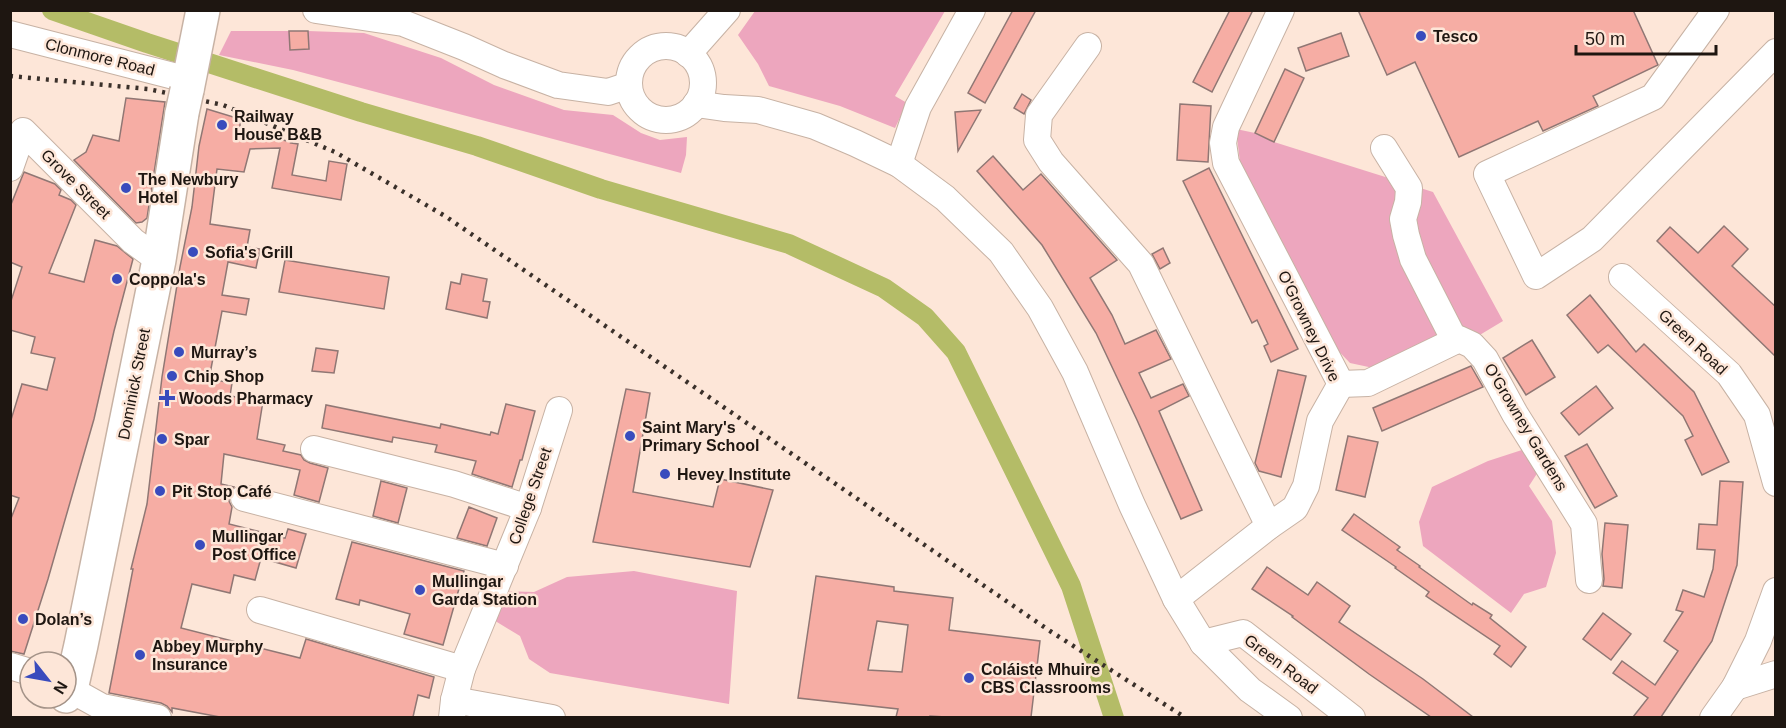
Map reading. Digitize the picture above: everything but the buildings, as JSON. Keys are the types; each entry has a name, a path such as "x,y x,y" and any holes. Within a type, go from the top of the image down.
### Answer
{"main road":[{"name":"Dominick Street","path":"78,654 159,260 200,22"}],"street":[{"path":"316,10 403,23 464,47 504,66 558,85 608,92 629,85"},
{"path":"688,54 727,10"},
{"path":"899,164 918,107 972,10"},
{"name":"O'Growney Drive","path":"1176,599 1295,508 1306,486 1320,421 1341,384 1226,163 1223,143 1226,127 1281,10"},
{"path":"1716,10 1653,97 1487,174 1536,276 1592,239 1776,52"},
{"name":"Clonmore Road","path":"10,34 187,91"},
{"path":"665,46 677,48 688,54 698,66 703,84 696,104 688,113 666,120 655,118 641,111 632,98 629,85 629,77 639,57 652,49 665,46"},
{"path":"1088,46 1039,115 1037,140 1051,162 1141,264 1269,526"},
{"path":"696,104 758,110 815,126 855,142 899,164 945,198 1001,252 1040,308 1075,372 1132,505 1176,599 1199,635"},
{"name":"Grove Street","path":"10,168 23,131 133,241 159,260"},
{"path":"1341,384 1368,383 1455,340 1413,259 1403,219 1409,188 1384,148"},
{"name":"Green Road","path":"1622,277 1729,374 1757,415 1776,483"},
{"name":"O'Growney Gardens","path":"1455,340 1459,339 1472,345 1485,359 1515,414 1584,524 1589,580"},
{"name":"College Street","path":"453,709 462,669 528,508 559,410"},
{"path":"314,449 454,484 528,508"},
{"path":"244,498 504,566"},
{"path":"1713,717 1736,687 1758,641 1775,593"},
{"path":"260,610 462,669"},
{"name":"Green Road","path":"1199,635 1243,633 1352,717"},
{"name":"Green Road","path":"1199,635 1250,690 1289,717"},
{"path":"1736,687 1776,674"},
{"path":"78,697 102,707 158,717"},
{"path":"453,709 552,717"}],"shaded area":[{"path":"755,11 945,11 895,96 907,103 895,128 840,106 769,86 758,64 738,35"},
{"path":"231,31 289,31 290,50 309,49 308,31 364,33 441,58 494,85 564,110 613,115 641,133 660,140 687,137 686,155 681,173 293,70 219,55"},
{"path":"1236,129 1255,133 1274,142 1433,192 1503,321 1473,339 1378,369 1350,363 1328,340 1241,170"},
{"path":"1525,449 1538,472 1529,486 1552,521 1556,553 1546,587 1524,594 1511,613 1423,546 1419,522 1432,487 1488,461"},
{"path":"634,571 737,591 729,704 550,673 529,659 520,636 492,619 502,591 534,592 567,577"}],"waterway":[{"path":"52,10 361,112 477,146 601,189 789,244 884,288 925,317 956,352 1071,586 1114,718"}],"railway":[{"path":"10,76 148,89 223,105 335,152 445,216 1050,631 1186,718"}],"place":[{"name":"Tesco","path":"1421,36"},
{"name":"Railway House B&B","path":"222,125"},
{"name":"The Newbury Hotel","path":"126,188"},
{"name":"Sofia's Grill","path":"193,252"},
{"name":"Coppola's","path":"117,279"},
{"name":"Murray’s","path":"179,352"},
{"name":"Chip Shop","path":"172,376"},
{"name":"Woods Pharmacy","path":"167,398"},
{"name":"Saint Mary's Primary School","path":"630,436"},
{"name":"Spar","path":"162,439"},
{"name":"Hevey Institute","path":"665,474"},
{"name":"Pit Stop Café","path":"160,491"},
{"name":"Mullingar Post Office","path":"200,545"},
{"name":"Mullingar Garda Station","path":"420,590"},
{"name":"Dolan’s","path":"23,619"},
{"name":"Abbey Murphy Insurance","path":"140,655"},
{"name":"Coláiste Mhuire CBS Classrooms","path":"969,678"}]}
